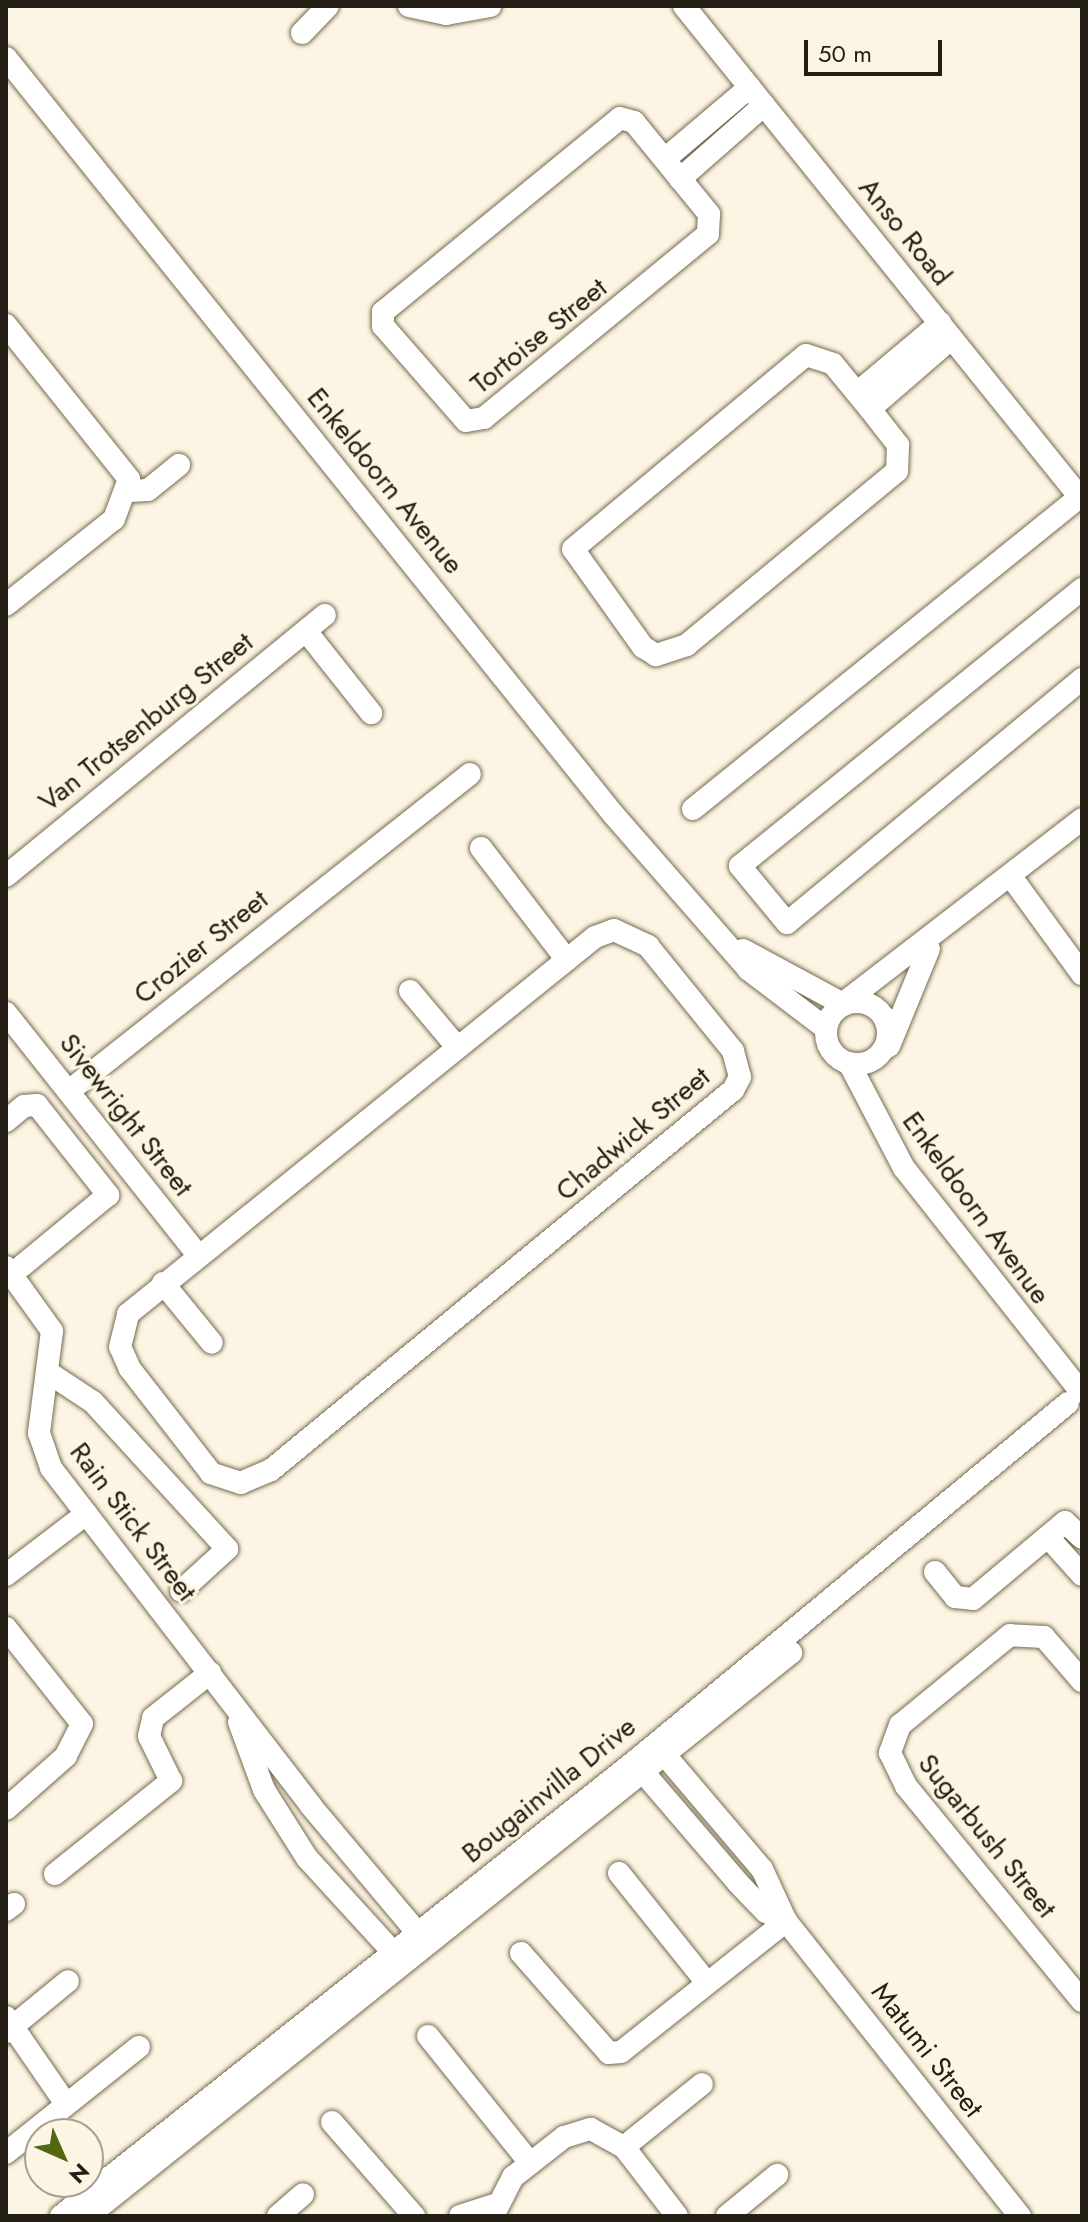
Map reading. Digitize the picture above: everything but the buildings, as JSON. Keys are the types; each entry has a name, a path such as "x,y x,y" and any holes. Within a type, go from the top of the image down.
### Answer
{"street":[{"path":"302,33 328,6"},
{"path":"409,6 446,14 490,6"},
{"name":"Anso Road","path":"684,6 1081,497"},
{"name":"Enkeldoorn Avenue","path":"6,58 603,801 765,985 825,1028 835,1052 849,1063 875,1118 904,1168 1061,1370 1078,1403"},
{"path":"665,159 757,96"},
{"path":"680,179 757,96"},
{"name":"Tortoise Street","path":"620,118 634,122 680,179 709,214 700,243 484,418 459,417 383,326 391,302 604,126 620,118"},
{"path":"6,325 129,485 148,490 179,465"},
{"path":"863,401 946,330"},
{"path":"818,356 863,401 898,445 897,471 687,645 670,656 643,647 576,561 580,539 795,360 818,356"},
{"path":"6,605 114,519 129,485"},
{"path":"693,809 1081,497"},
{"path":"1082,589 740,866 787,923 1082,679"},
{"name":"Van Trotsenburg Street","path":"6,876 325,615"},
{"path":"306,631 371,713"},
{"name":"Crozier Street","path":"69,1091 370,849 470,774"},
{"path":"825,1028 844,1002 936,938 1082,819"},
{"path":"481,848 567,960"},
{"path":"1012,878 1082,974"},
{"name":"Chadwick Street","path":"614,930 648,946 733,1051 740,1077 733,1090 256,1479 226,1482 211,1473 130,1369 121,1329 163,1283 457,1047 567,960 614,930"},
{"name":"Enkeldoorn Avenue","path":"722,937 880,1018 885,1053 875,1118"},
{"path":"849,1063 885,1053 908,984 936,938"},
{"path":"410,991 457,1047"},
{"name":"Sivewright Street","path":"6,1013 198,1255"},
{"path":"6,1121 37,1105 108,1195 14,1267"},
{"name":"Rain Stick Street","path":"14,1267 48,1320 52,1375 42,1446 86,1514 210,1673 237,1713 424,1940"},
{"path":"163,1283 212,1343"},
{"path":"52,1375 93,1402 227,1549 181,1591"},
{"name":"Bougainvilla Drive","path":"88,2216 424,1940 640,1768 1078,1403"},
{"path":"6,1575 86,1514"},
{"path":"935,1572 955,1597 973,1599 1065,1522 1082,1538"},
{"path":"1048,1537 1082,1575"},
{"path":"6,1628 82,1724 66,1756 6,1809"},
{"name":"Sugarbush Street","path":"1082,1681 1056,1648 1026,1632 1010,1635 911,1715 891,1740 892,1764 906,1786 1082,2001"},
{"path":"55,1874 171,1781 149,1736 153,1718 210,1673"},
{"name":"Rain Stick Street","path":"237,1713 264,1790 300,1847 400,1960"},
{"name":"Matumi Street","path":"661,1750 772,1882 786,1921"},
{"name":"Matumi Street","path":"640,1768 738,1883 786,1921 1020,2216"},
{"path":"619,1873 707,1983"},
{"path":"521,1953 609,2053 621,2052 786,1921"},
{"name":"Bougainvilla Drive","path":"61,2216 400,1960"},
{"path":"66,2104 8,2025 68,1981"},
{"path":"428,2036 530,2163"},
{"path":"6,2153 139,2047"},
{"path":"624,2147 702,2084"},
{"path":"332,2122 414,2216"},
{"path":"460,2216 493,2210 530,2163 576,2131 610,2135 624,2147 677,2216"},
{"path":"727,2216 777,2175"},
{"path":"278,2216 303,2194"}]}
